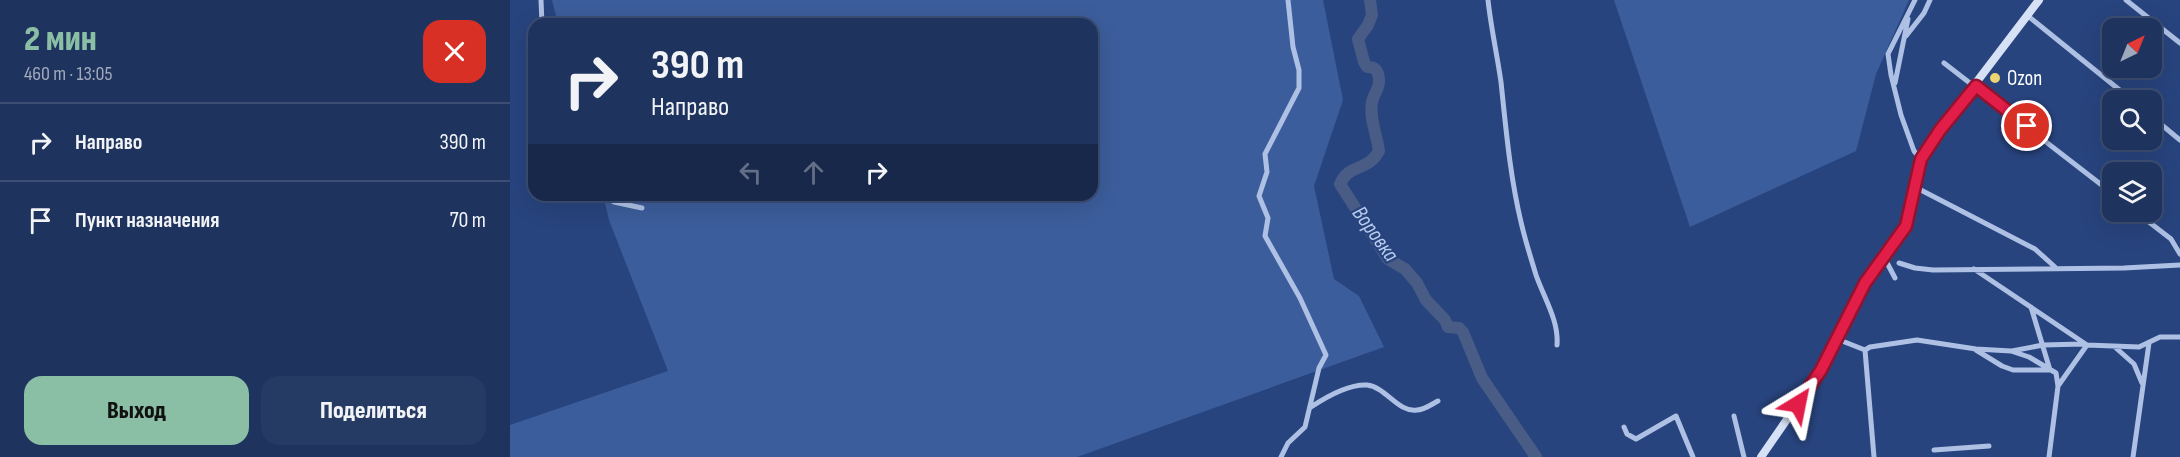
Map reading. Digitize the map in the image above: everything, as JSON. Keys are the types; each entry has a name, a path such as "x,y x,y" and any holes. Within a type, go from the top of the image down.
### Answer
{"street":[{"path":"541,0 542,18"},
{"path":"1281,457 1288,443 1305,427 1319,368 1326,354 1300,298 1265,236 1268,218 1259,196 1267,172 1265,154 1299,88 1299,70 1293,47 1288,0"},
{"path":"1488,0 1521,223 1536,275 1555,322 1558,334 1557,345"},
{"path":"1915,0 1888,54 1901,115 1914,151 1921,159"},
{"path":"1905,38 1924,13 1930,0"},
{"path":"1761,457 1821,370 1865,283 1906,226 1921,159 1940,130 1976,86 2039,0"},
{"path":"2126,0 2180,43"},
{"path":"1895,85 1908,14"},
{"path":"2028,15 2120,90"},
{"path":"1944,63 2102,185"},
{"path":"2162,125 2180,140"},
{"path":"1916,187 2035,249 2055,267"},
{"path":"613,201 642,208"},
{"path":"2149,222 2171,239 2180,254"},
{"path":"1884,257 1895,278"},
{"path":"1899,263 1933,270 2124,268 2180,265"},
{"path":"1973,268 2087,345"},
{"path":"2031,307 2050,370"},
{"path":"1865,350 1870,347 1917,340 1976,349 2011,351 2065,343 2139,347 2160,337 2180,337"},
{"path":"1837,339 1865,350"},
{"path":"2133,457 2149,343"},
{"path":"2058,386 2087,345"},
{"path":"2113,346 2122,351 2134,364 2142,384"},
{"path":"1976,349 1995,362 2013,370 2050,370"},
{"path":"1865,350 1874,457"},
{"path":"2011,351 2029,357 2056,373 2058,386 2049,457"},
{"path":"1311,407 1350,388 1369,385 1404,408 1417,411 1438,401"},
{"path":"1624,427 1628,434 1636,439 1676,416 1693,457"},
{"path":"1734,416 1744,457"},
{"path":"1934,450 1989,446"}],"shaded area":[{"path":"552,0 1323,0 1343,100 1314,186 1334,279 1359,296 1384,347 1077,457 510,457 510,425 668,371 609,220 604,201 1098,201 1098,18 556,18"},
{"path":"1614,0 1909,0 1876,74 1856,151 1690,227"}],"waterway":[{"name":"Воровка","path":"1370,0 1372,15 1358,39 1364,62 1367,67 1375,69 1379,78 1371,108 1379,151 1370,162 1348,173 1340,184 1388,259 1405,269 1448,327 1459,328 1463,332 1482,378 1536,457"}],"place":[{"name":"Ozon","path":"1995,78"}],"route":[{"path":"1798,404 1821,370 1865,283 1906,226 1921,159 1952,113 1976,86 2027,126"}]}
